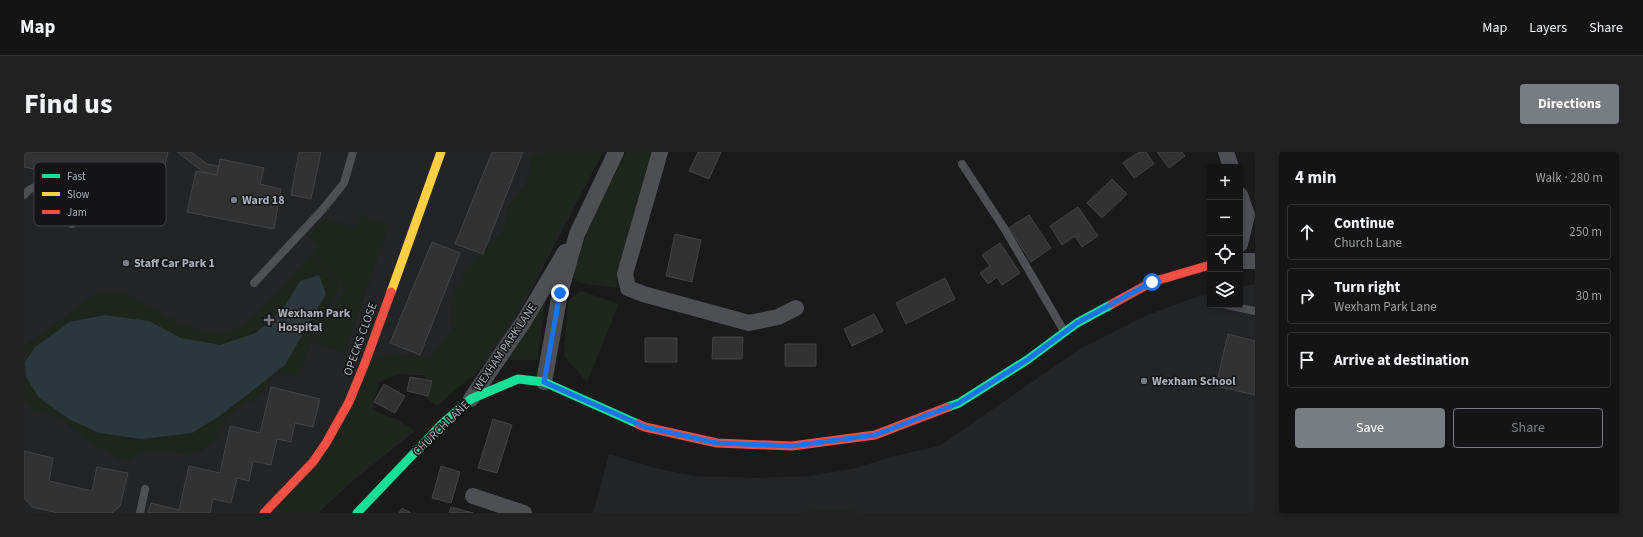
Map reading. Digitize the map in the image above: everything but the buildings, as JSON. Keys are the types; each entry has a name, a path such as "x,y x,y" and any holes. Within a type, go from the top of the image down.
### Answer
{"street":[{"name":"OPECKS CLOSE","path":"264,513 313,462 326,443 349,402 365,363 441,152"},
{"name":"WEXHAM PARK LANE","path":"471,399 524,321 577,234 616,152"},
{"path":"660,152 625,274 628,288 643,294 750,323 778,317 796,308"},
{"path":"1226,152 1230,164"},
{"path":"1242,200 1247,215 1242,236"},
{"name":"WEXHAM PARK LANE","path":"544,382 560,293 577,234"},
{"path":"1243,260 1255,261"},
{"name":"CHURCH LANE","path":"357,513 441,426 471,399 518,379 544,382 645,427 717,443 792,446 875,435 959,403 1027,360 1077,323 1152,282 1207,266"},
{"path":"473,496 506,511 524,513"}],"lane":[{"path":"254,283 323,209 344,183 353,152"},
{"path":"962,164 1004,228 1065,332"},
{"path":"24,195 30,188 34,187"},
{"path":"1241,308 1255,311"},
{"path":"140,513 145,489"}],"shaded area":[{"name":"Wexham Park Hospital","path":"24,152 603,152 527,298 501,342 472,378 398,374 379,382 372,410 415,431 351,482 318,513 24,513"},
{"path":"549,152 602,152 526,295 499,340 472,376 437,406 422,395 426,374 398,374 379,382 372,410 398,420 414,430 350,481 315,513 276,513 369,363 391,353 431,358 451,330 451,300 471,262 504,230 508,206 529,179 530,156"},
{"path":"626,152 652,152 616,288 581,283 571,277 593,217"},
{"path":"360,214 389,226 344,353 313,343 318,331 340,296 343,288 338,279 312,252 317,246 308,237 325,219 354,227"},
{"path":"311,254 340,285 338,293 318,325 298,376 277,373 257,398 228,414 215,440 195,455 146,451 126,462 86,441 63,419 34,411 24,398 24,346 98,293 112,291 123,293 182,324 203,331 222,333 233,330 258,313"},
{"path":"319,275 326,294 285,365 221,415 192,433 142,439 99,433 69,419 39,398 26,377 25,362 35,347 70,322 104,315 149,321 181,338 220,345 256,333 283,309 300,281"},
{"name":"Wexham School","path":"1255,284 1255,513 593,513 609,454 655,468 694,476 758,478 810,476 852,469 895,456 939,446 1080,349 1145,316 1193,298 1207,295 1207,308 1243,308 1243,286"},
{"path":"581,291 619,304 587,382 564,356 568,300"},
{"path":"545,300 538,360 504,360"},
{"path":"850,510 859,513 803,513 808,511"}],"traffic: fast":[{"path":"948,407 959,403 1027,360 1077,323 1112,304"},
{"path":"357,513 441,425 471,399 518,379 544,382 638,424"}],"traffic: slow":[{"path":"391,292 441,152"}],"traffic: jam":[{"path":"1112,304 1152,282 1207,266"},
{"path":"264,513 313,462 326,443 349,402 391,292"},
{"path":"638,424 645,427 717,443 792,446 875,435 948,407"}],"place":[{"name":"Ward 18","path":"234,200"},
{"name":"Staff Car Park 1","path":"126,263"},
{"name":"Wexham Park Hospital","path":"269,320"},
{"name":"Wexham School","path":"1144,381"}],"route":[{"path":"560,293 544,382 645,427 717,443 792,446 875,435 959,403 1027,360 1077,323 1152,282"}]}
